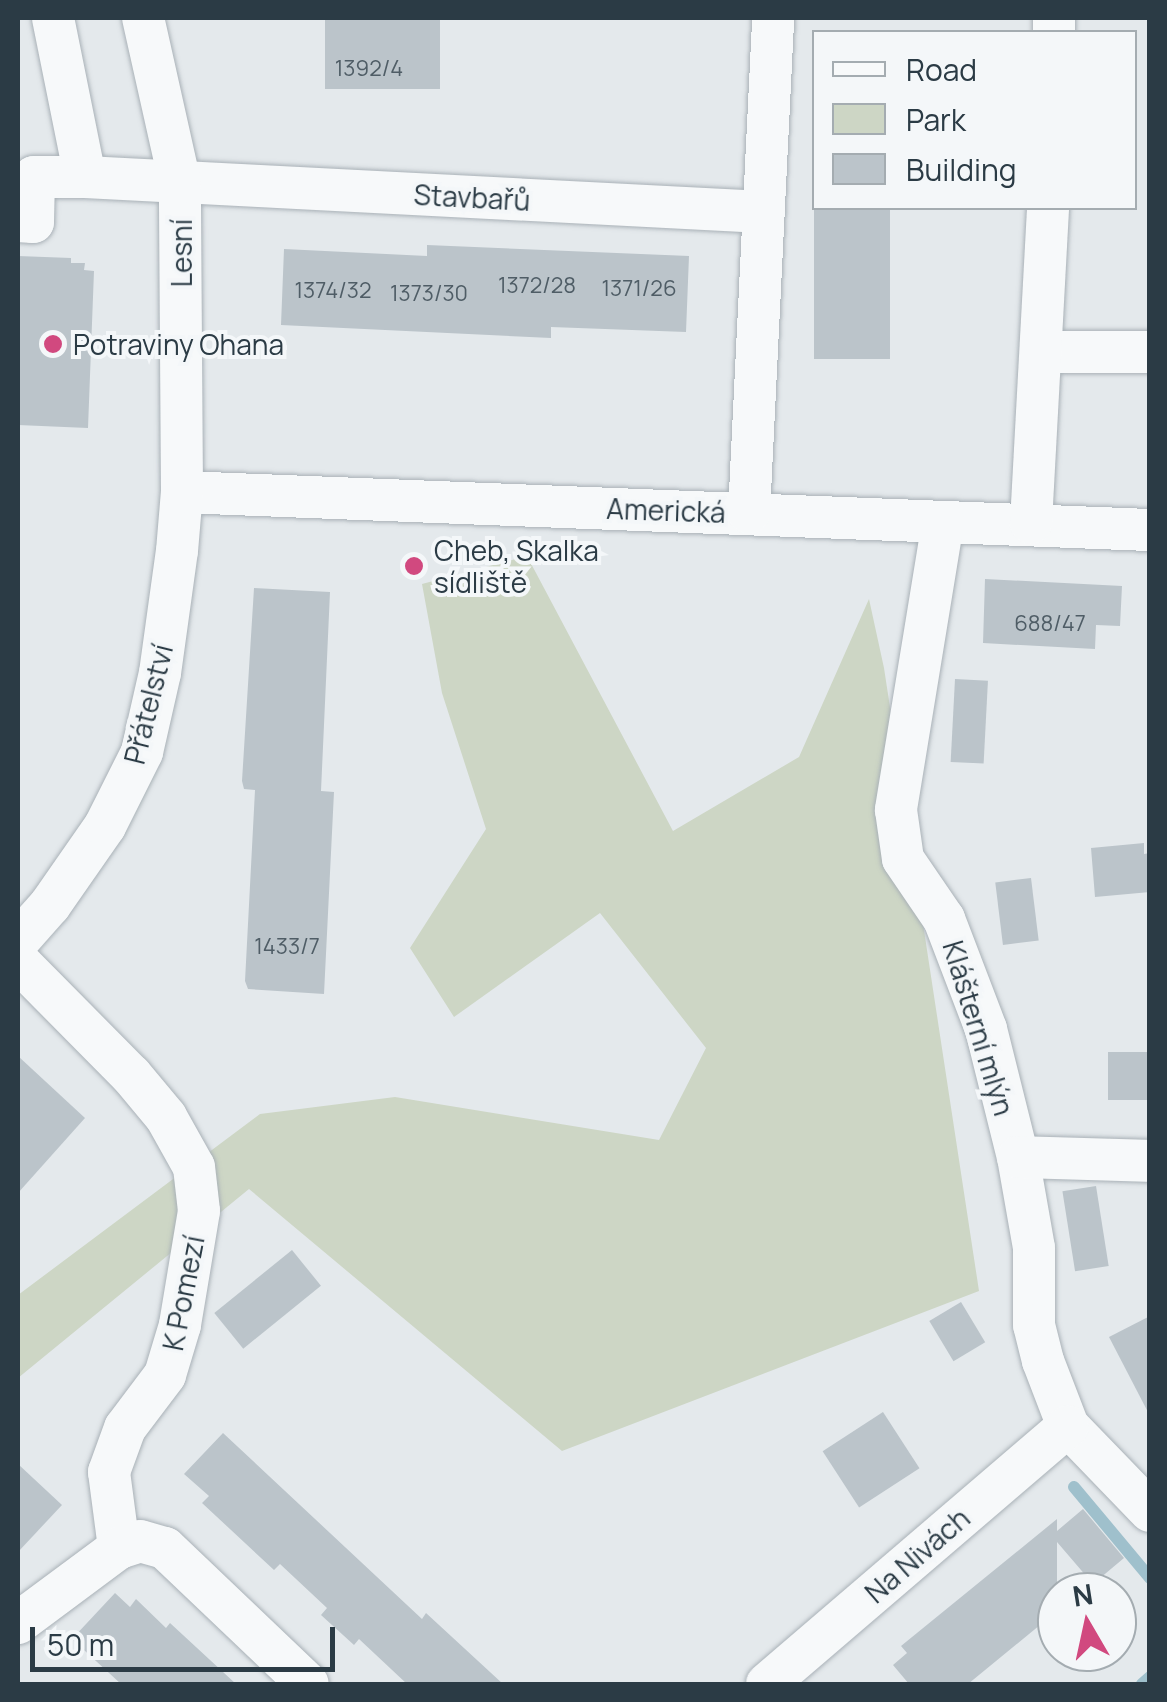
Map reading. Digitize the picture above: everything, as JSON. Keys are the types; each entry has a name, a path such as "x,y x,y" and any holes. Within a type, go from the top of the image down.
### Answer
{"street":[{"path":"53,18 85,177"},
{"name":"Lesní","path":"143,18 180,183 182,492"},
{"path":"749,513 773,18"},
{"path":"18,221 33,222 26,176"},
{"name":"Stavbařů","path":"26,176 763,212"},
{"path":"1031,523 1048,210"},
{"path":"1042,352 1150,352"},
{"name":"Americká","path":"182,492 1150,530"},
{"name":"Přátelství","path":"18,941 50,905 105,826 142,752 160,673 182,492"},
{"name":"Klášterní mlýn","path":"942,522 896,810 903,859 944,919 964,963 1018,1157 1034,1248 1034,1325 1068,1426 1150,1512"},
{"name":"K Pomezí","path":"18,961 131,1074 166,1118 194,1167 199,1211 180,1326 165,1375 125,1428 110,1472 119,1548"},
{"path":"1018,1157 1150,1161"},
{"name":"Na Nivách","path":"766,1684 1068,1426"},
{"path":"18,1623 119,1548 140,1542 165,1548 308,1684"}],"green space":[{"path":"527,556 673,831 799,757 869,599 884,668 979,1291 562,1451 249,1189 18,1378 18,1295 260,1114 395,1097 659,1140 706,1048 600,913 454,1017 410,948 486,829 442,693 422,584"}],"building":[{"path":"325,18 440,18 440,89 325,89"},
{"path":"814,210 890,210 890,359 814,359"},
{"path":"427,245 689,256 686,332 551,327 551,338 281,325 284,249 427,256"},
{"path":"18,256 71,258 71,263 85,263 84,270 94,271 88,428 18,425"},
{"path":"985,579 1122,586 1120,626 1096,625 1095,649 983,643"},
{"path":"254,588 330,592 321,791 334,792 324,994 248,989 245,981 255,790 244,789 242,781"},
{"path":"955,679 988,681 984,764 951,762"},
{"path":"1144,843 1144,854 1150,853 1150,892 1095,897 1091,848"},
{"path":"1031,878 1039,941 1003,945 995,882"},
{"path":"1108,1052 1150,1052 1150,1100 1108,1100"},
{"path":"18,1056 85,1118 18,1193"},
{"path":"1096,1186 1109,1266 1075,1271 1062,1191"},
{"path":"292,1250 321,1286 243,1349 214,1313"},
{"path":"961,1302 985,1342 953,1361 929,1321"},
{"path":"1150,1316 1150,1416 1109,1337"},
{"path":"883,1412 919,1468 859,1507 823,1451"},
{"path":"223,1433 422,1619 426,1613 503,1684 407,1684 359,1639 354,1645 321,1615 327,1608 280,1564 274,1570 202,1503 209,1496 184,1474"},
{"path":"18,1464 62,1505 18,1552"},
{"path":"1083,1509 1124,1558 1107,1572 1083,1572 1057,1542 1057,1572 1037,1572 1037,1627 968,1684 909,1684 893,1665 907,1653 901,1646 1057,1519 1057,1531"},
{"path":"115,1593 130,1607 136,1599 166,1628 170,1623 236,1684 121,1684 72,1639"}],"waterway":[{"path":"1074,1487 1150,1578"},
{"path":"1142,1684 1150,1677"}],"place":[{"name":"Potraviny Ohana","path":"53,344"},
{"name":"Cheb, Skalka sídliště","path":"414,566"}]}
